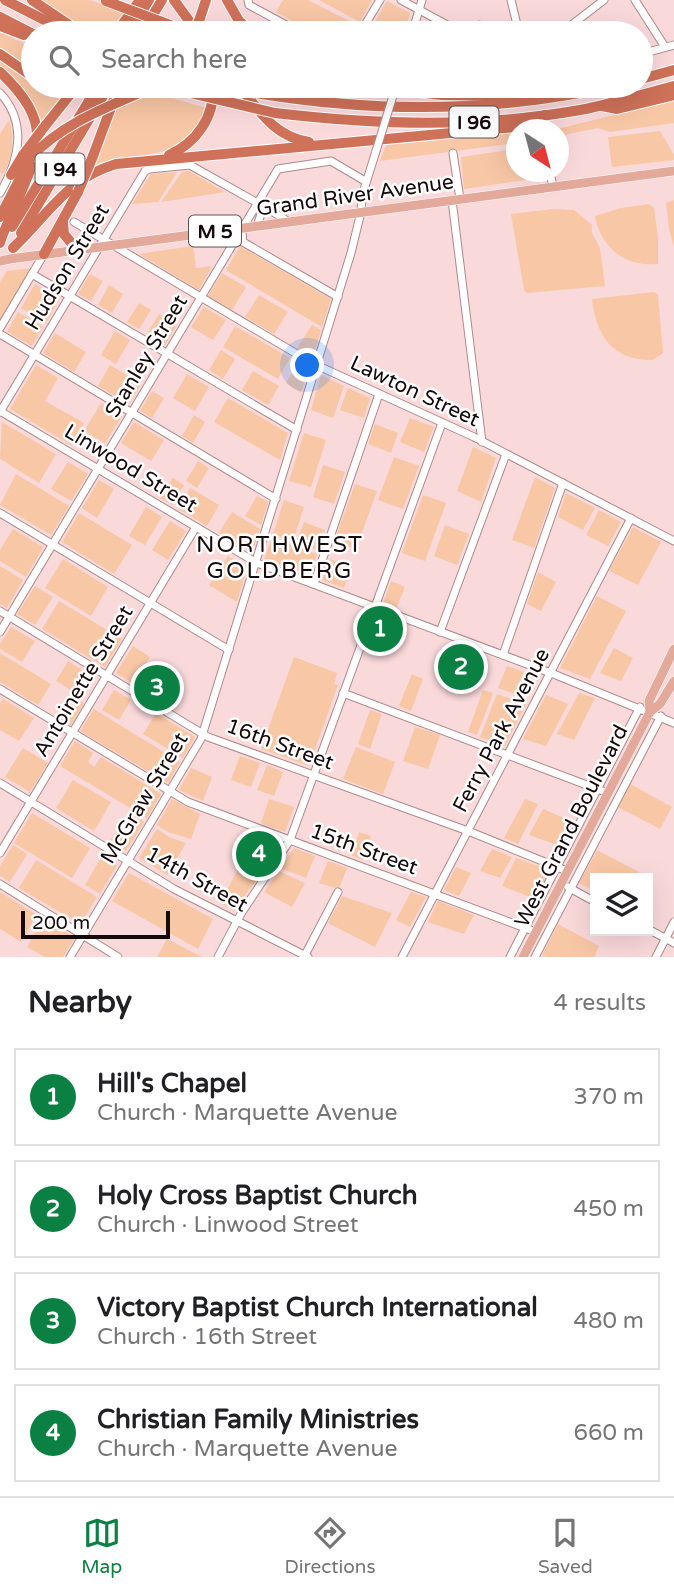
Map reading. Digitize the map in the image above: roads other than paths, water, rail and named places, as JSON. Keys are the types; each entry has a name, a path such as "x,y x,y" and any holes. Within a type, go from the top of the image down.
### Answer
{"highway":[{"path":"5,0 46,21"},
{"path":"32,0 63,21"},
{"path":"125,21 140,0"},
{"path":"174,0 188,21"},
{"path":"200,21 206,0"},
{"path":"227,0 239,21"},
{"path":"104,1 159,21"},
{"path":"140,21 156,3"},
{"path":"149,21 156,3"},
{"path":"0,17 21,29"},
{"path":"0,26 21,32"},
{"path":"0,54 21,68"},
{"path":"653,76 674,70"},
{"path":"0,72 21,95"},
{"name":"I 96","path":"653,92 674,86"},
{"path":"599,106 617,109 674,95"},
{"path":"0,245 31,171 37,144 36,125 23,98"},
{"path":"0,217 27,157 45,126 68,98"},
{"name":"I 94","path":"0,245 91,98"},
{"name":"I 94","path":"0,268 102,98"},
{"path":"77,250 64,234 115,98"},
{"path":"5,180 27,157 60,131 130,98"},
{"name":"I 96","path":"210,98 275,114 351,121 437,123 494,121 545,115 629,98"},
{"path":"152,160 174,153 197,135 210,111 212,98"},
{"path":"249,98 280,132 293,139 329,144"},
{"name":"I 96","path":"292,98 349,106 449,108 552,98"},
{"path":"13,248 76,183 108,167 152,160 516,127 545,115"},
{"path":"44,254 69,221"}],"main road":[{"name":"Grand River Avenue","path":"0,261 105,244 674,171"},
{"name":"West Grand Boulevard","path":"650,712 649,701 674,649"},
{"name":"West Grand Boulevard","path":"523,957 650,712 660,704 674,681"}],"street":[{"path":"367,21 380,0"},
{"path":"401,0 439,21"},
{"path":"416,21 422,0"},
{"path":"511,0 516,21"},
{"path":"577,21 604,0"},
{"path":"635,0 648,21"},
{"path":"248,2 280,21"},
{"path":"653,28 665,47"},
{"path":"653,50 674,45"},
{"path":"0,93 12,110 19,138 18,151 0,193"},
{"name":"McGraw Street","path":"70,957 203,733 338,297 361,212 366,181 392,98"},
{"path":"453,153 482,442"},
{"name":"Stanley Street","path":"0,632 278,169 331,161 366,181"},
{"name":"Hudson Street","path":"0,411 105,244 142,176 149,169 188,165 258,203"},
{"path":"552,182 553,187"},
{"path":"258,203 289,222"},
{"path":"257,226 261,214 270,210"},
{"name":"Lawton Street","path":"69,221 317,366 482,442 674,541"},
{"path":"243,228 243,242 338,297"},
{"path":"0,328 44,254"},
{"path":"32,274 298,430"},
{"path":"0,334 276,499"},
{"path":"314,584 379,394"},
{"name":"Linwood Street","path":"0,411 257,563 551,673 674,723"},
{"path":"218,957 237,921 290,840 442,423"},
{"path":"440,632 506,454"},
{"path":"503,655 563,484"},
{"path":"0,513 229,650"},
{"name":"Ferry Park Avenue","path":"402,957 631,518"},
{"name":"Antoinette Street","path":"0,853 196,527"},
{"name":"16th Street","path":"0,611 208,737 468,831 567,871"},
{"name":"15th Street","path":"0,690 188,802 536,932"},
{"path":"343,693 608,793"},
{"path":"510,957 640,708"},
{"path":"536,957 661,716"},
{"name":"14th Street","path":"0,783 174,888 307,956"},
{"path":"0,884 118,957"},
{"path":"561,884 590,899"},
{"path":"307,956 338,892"},
{"path":"656,957 674,922"},
{"path":"653,932 674,943"}],"place":[{"name":"Hill's Chapel","path":"380,629"},
{"name":"Holy Cross Baptist Church","path":"461,667"},
{"name":"Victory Baptist Church International","path":"157,688"},
{"name":"Christian Family Ministries","path":"259,854"}],"district":[{"name":"NORTHWEST GOLDBERG","path":"280,557"}]}
